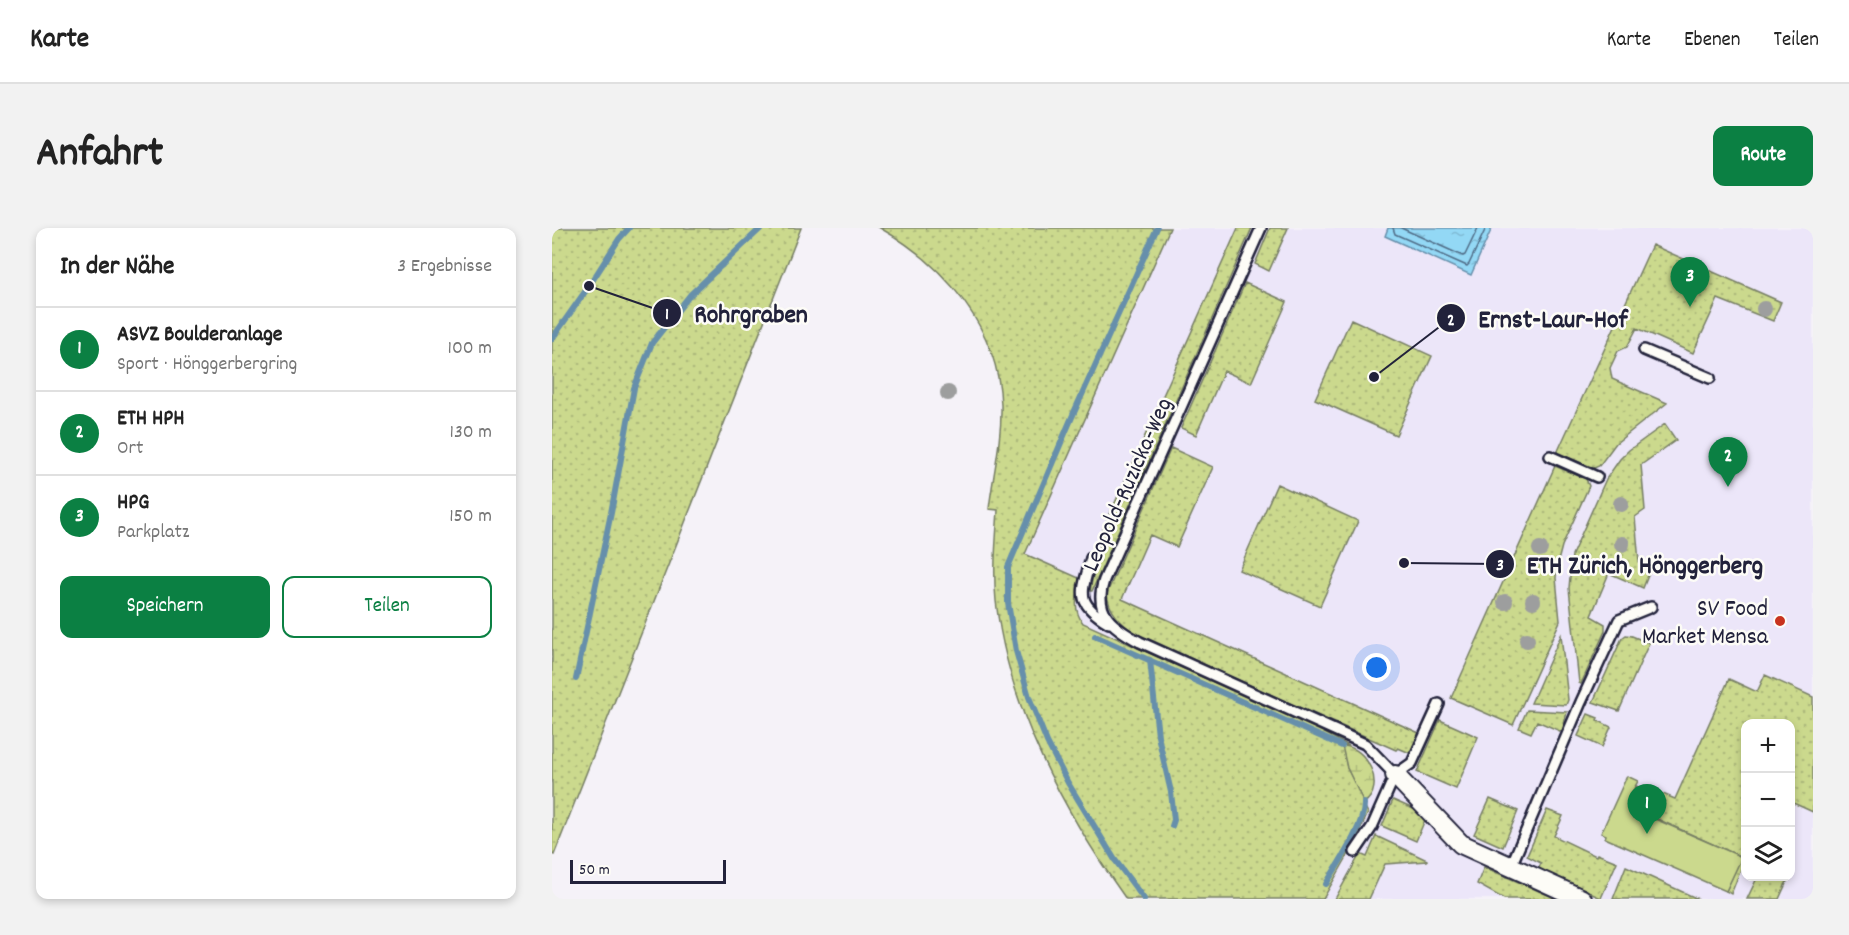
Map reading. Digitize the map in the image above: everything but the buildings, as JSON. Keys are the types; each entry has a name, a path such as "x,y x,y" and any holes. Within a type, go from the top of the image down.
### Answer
{"street":[{"path":"1395,776 1461,844 1582,899"}],"lane":[{"name":"Leopold-Ruzicka-Weg","path":"1113,625 1101,607 1104,580 1261,228"},
{"path":"1644,350 1710,378"},
{"path":"1550,456 1598,477"},
{"path":"1091,558 1082,596 1086,606 1096,615 1140,642 1365,744 1395,776"},
{"path":"1511,866 1581,702 1619,620 1651,607"},
{"path":"1355,852 1371,827 1395,776 1412,763 1439,704"}],"shaded area":[{"path":"901,228 1813,228 1813,899 1126,899 1095,854 1040,754 1023,713 1010,670 996,601 995,582 996,545 1009,437 990,324"}],"green space":[{"path":"552,228 801,228 554,855 552,854"},
{"path":"880,228 1170,228 1025,554 1081,579 1076,607 1083,623 1321,731 1349,746 1343,746 1347,768 1368,813 1351,850 1323,899 1126,899 1103,865 1061,795 1042,758 1026,720 1003,642 995,590 998,510 989,509 999,444 1001,405 998,377 990,350 979,325 964,301 946,280 926,260"},
{"path":"1238,228 1252,228 1092,591 1090,591 1101,534"},
{"path":"1270,228 1288,228 1269,271 1255,264"},
{"path":"1652,245 1781,302 1773,321 1718,299 1693,353 1637,328 1627,347 1618,351 1610,368 1612,379 1667,403 1616,443 1599,466 1594,468 1557,453"},
{"path":"1245,283 1287,302 1251,383 1224,371 1196,435 1181,428"},
{"path":"1351,319 1432,356 1396,435 1315,399"},
{"path":"1665,424 1676,440 1641,465 1645,510 1635,517 1639,562 1651,568 1643,588 1609,573 1591,616 1605,624 1605,631 1581,684 1579,683 1569,588 1572,555 1606,479 1620,459"},
{"path":"1171,448 1213,467 1177,547 1150,535 1122,599 1419,733 1410,753 1398,748 1396,750 1137,635 1113,612 1107,593"},
{"path":"1555,466 1586,479 1589,486 1562,546 1557,565 1560,621 1513,725 1451,698"},
{"path":"1277,484 1358,521 1320,606 1239,570"},
{"path":"1561,635 1568,700 1566,705 1531,703"},
{"path":"1626,635 1649,643 1619,711 1593,702 1622,638"},
{"path":"1765,675 1813,697 1813,812 1795,804 1795,719 1741,719 1741,857 1655,818 1630,796 1636,786 1675,799 1729,679 1757,692"},
{"path":"1527,710 1567,712 1562,732 1537,721 1531,733 1519,728"},
{"path":"1588,714 1611,727 1602,747 1578,736"},
{"path":"1440,720 1478,737 1456,789 1417,772"},
{"path":"1342,746 1359,752 1371,768 1374,788 1371,796 1364,803 1347,768"},
{"path":"1627,776 1638,781 1630,796 1656,808 1655,819 1741,857 1741,859 1726,891 1605,838 1606,835 1601,833"},
{"path":"1490,799 1518,811 1503,847 1474,834"},
{"path":"1393,800 1427,815 1416,841 1382,826"},
{"path":"1547,810 1563,816 1554,836 1596,856 1597,854 1617,862 1601,898 1538,870 1541,863 1527,856"},
{"path":"1376,836 1427,861 1385,864 1369,899 1335,899 1360,854 1367,857"},
{"path":"1741,857 1741,869 1731,894 1726,891"},
{"path":"1626,866 1698,899 1613,899"},
{"path":"1484,867 1557,899 1504,899 1477,884"},
{"path":"1756,881 1787,881 1779,899 1747,899"}],"water":[{"path":"1388,228 1492,228 1471,275 1385,236"}],"waterway":[{"path":"552,339 619,239 629,228"},
{"path":"576,679 611,513 634,388 652,343 690,295 761,228"},
{"path":"1144,899 1115,860 1068,783 1047,742 1029,697 1016,651 1008,603 1008,567 1157,228"},
{"path":"1095,636 1342,746"},
{"path":"1150,660 1158,736 1171,792 1174,820 1172,826"},
{"path":"1326,884 1356,833 1364,803"}],"place":[{"name":"Rohrgraben","path":"589,286"},
{"name":"HPG","path":"1690,307"},
{"name":"Ernst-Laur-Hof","path":"1374,377"},
{"name":"ETH HPH","path":"1728,487"},
{"name":"ETH Zürich, Hönggerberg","path":"1404,563"},
{"name":"SV Food Market Mensa","path":"1780,621"},
{"name":"ASVZ Boulderanlage","path":"1647,834"}]}
